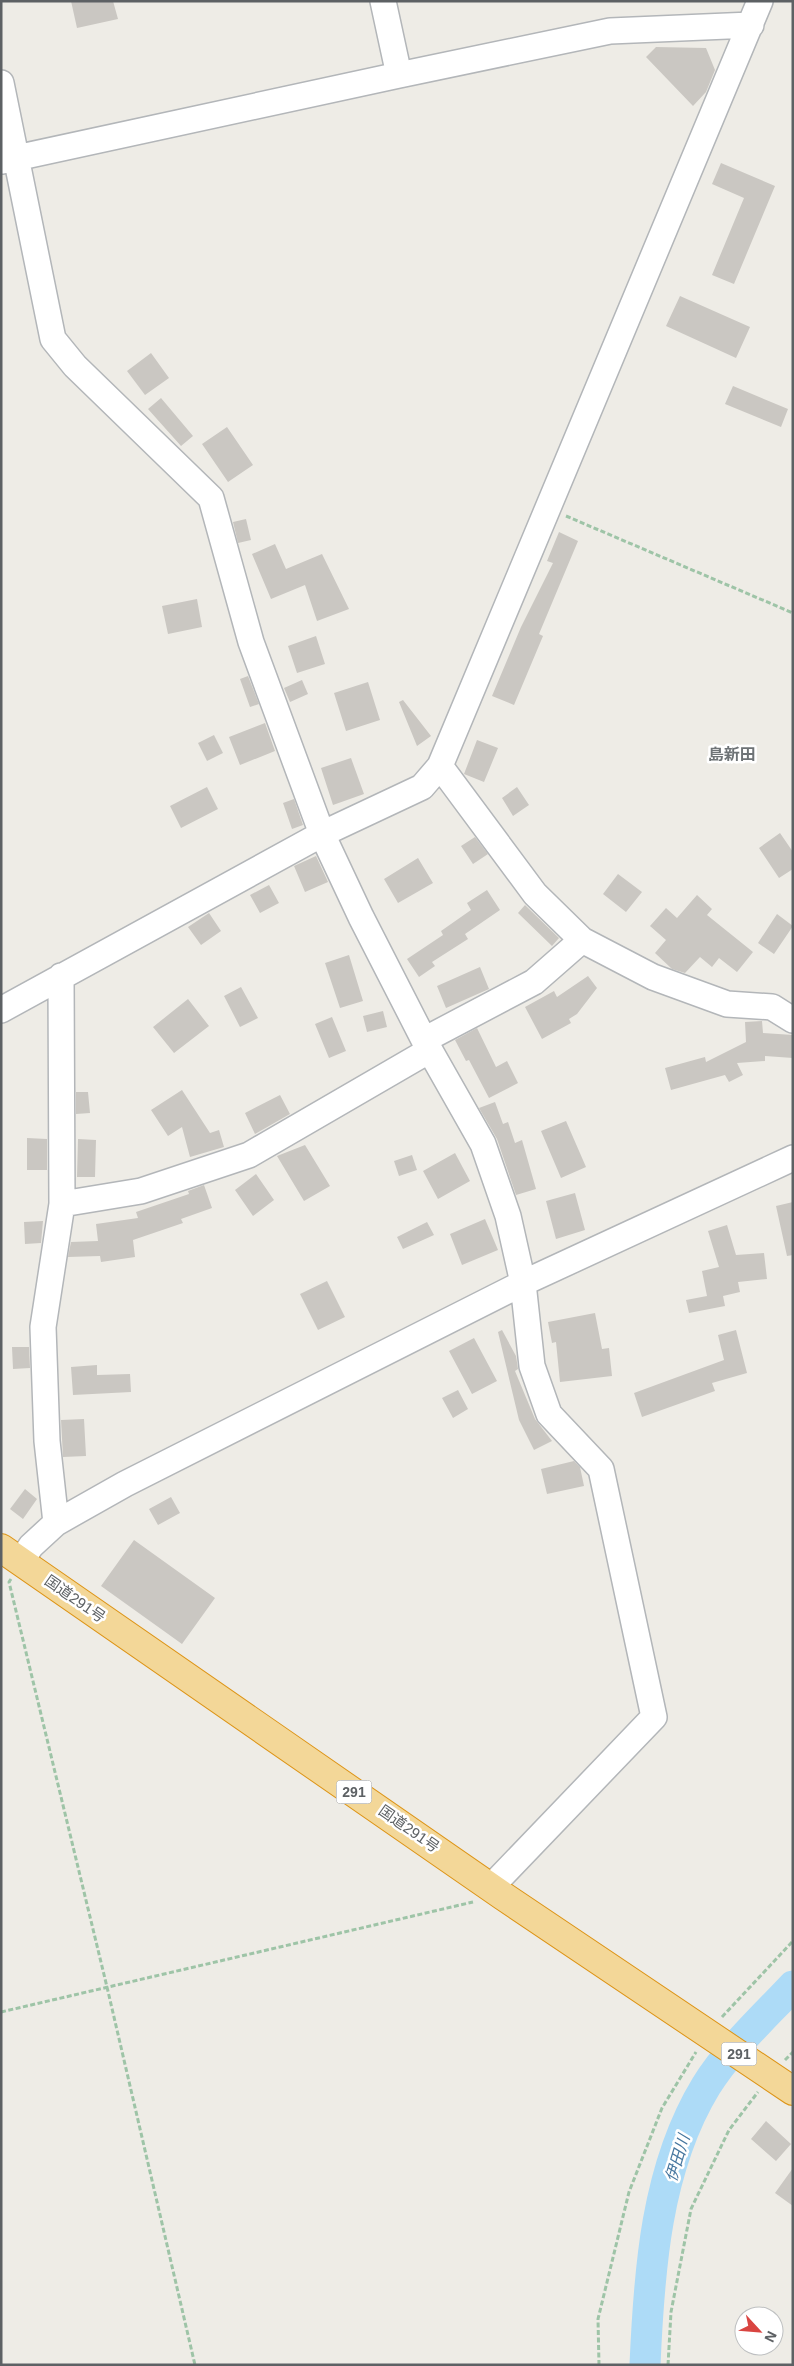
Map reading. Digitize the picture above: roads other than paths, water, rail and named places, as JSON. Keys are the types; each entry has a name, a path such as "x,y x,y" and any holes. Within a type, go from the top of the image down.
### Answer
{"highway":[{"name":"国道291号","path":"11,1555 497,1891 793,2091"}],"street":[{"path":"382,1 399,74"},
{"path":"1,1010 322,834 422,787 440,766 760,1"},
{"path":"9,160 399,74 610,31 751,24"},
{"path":"1,83 9,160 53,338 75,366 211,498 251,642 322,834 361,917 427,1045 483,1144 508,1216 523,1283 532,1366 549,1414 601,1469 654,1717 497,1891"},
{"path":"440,766 535,894 582,940 653,977 727,1004 772,1007 793,1020"},
{"path":"62,1204 141,1191 249,1155 427,1045 534,982 582,940"},
{"path":"56,1523 47,1441 43,1327 62,1204 61,976"},
{"path":"11,1555 31,1546 56,1523 133,1479 523,1283 793,1158"}],"waterway":[{"name":"伊田川","path":"645,2365 649,2293 658,2221 676,2151 689,2118 715,2072 747,2034 793,1986"}],"district":[{"name":"島新田","path":"732,754"}]}
